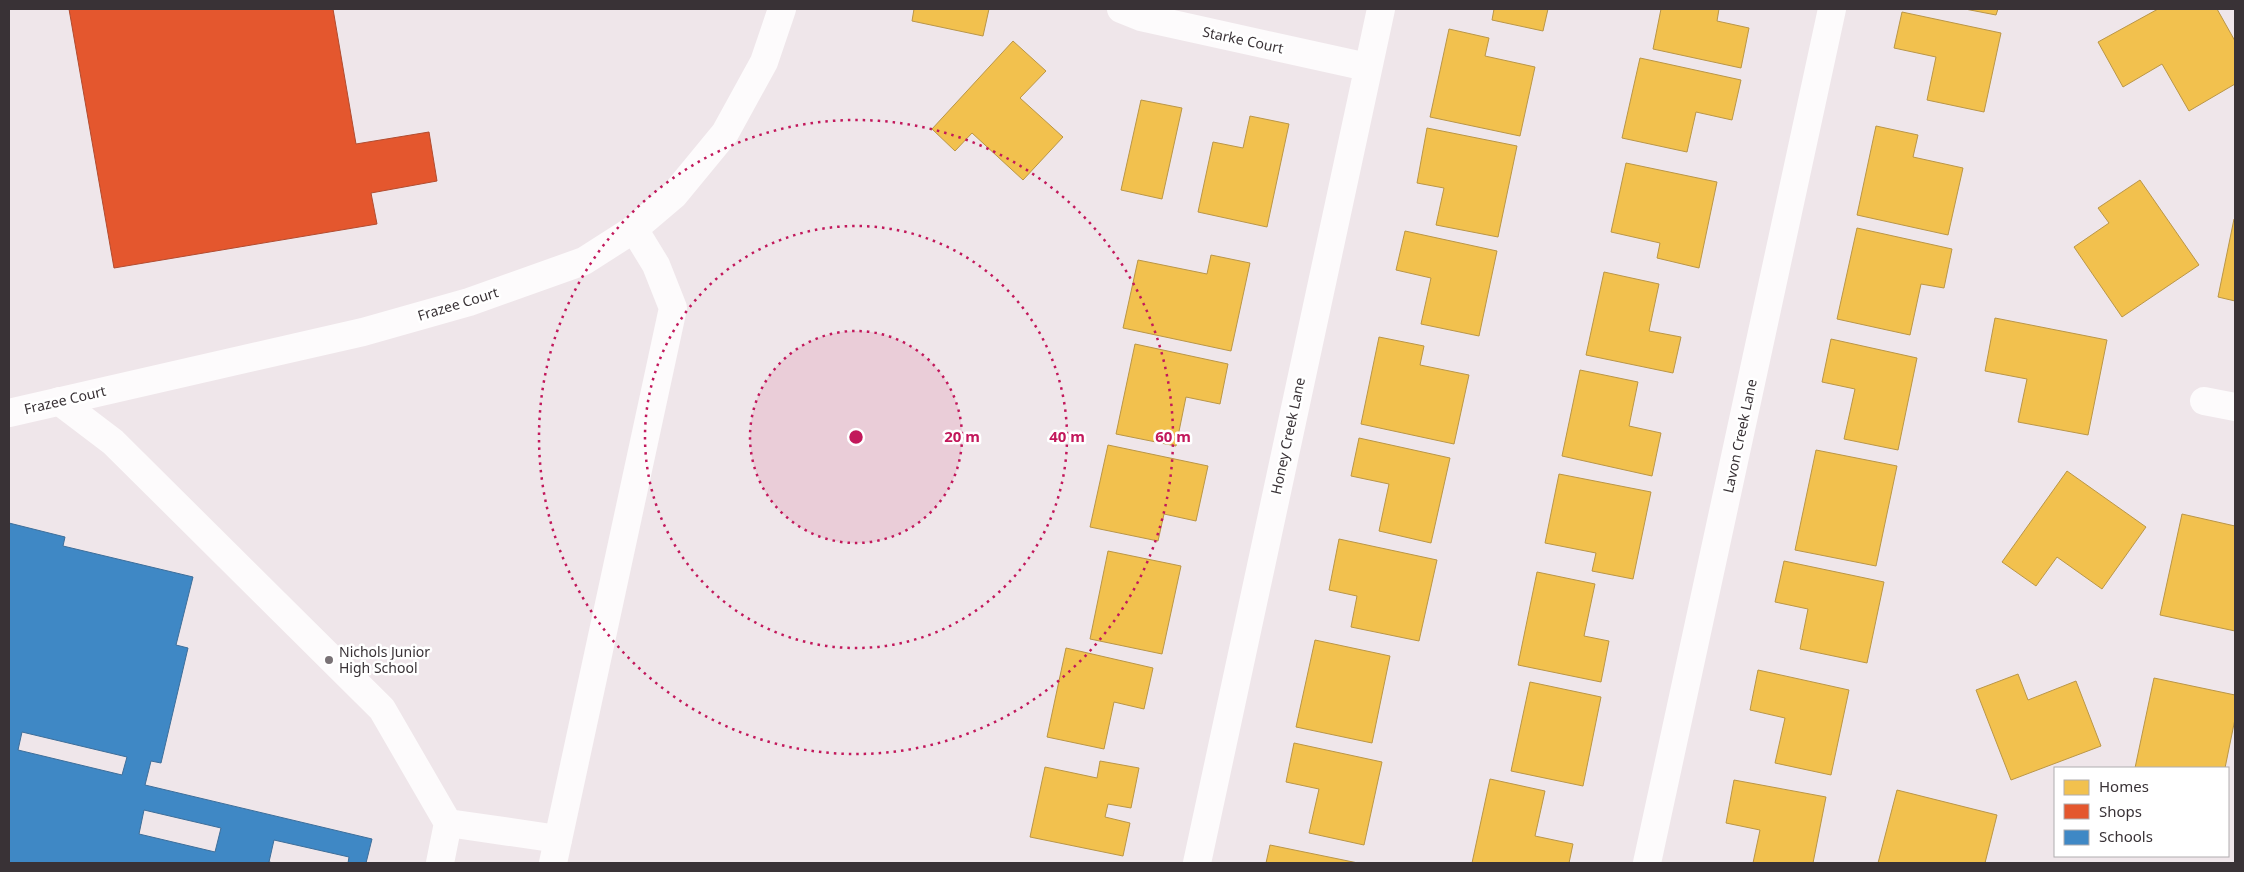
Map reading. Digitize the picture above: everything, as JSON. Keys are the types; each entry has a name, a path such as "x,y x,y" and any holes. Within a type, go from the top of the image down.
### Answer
{"street":[{"name":"Frazee Court","path":"9,413 363,332 469,302 584,261 634,229 674,195 725,133 764,62 782,9"},
{"name":"Starke Court","path":"1121,9 1141,17 1367,67"},
{"name":"Honey Creek Lane","path":"1197,863 1381,9"},
{"name":"Lavon Creek Lane","path":"1647,863 1832,9"},
{"path":"448,823 556,851 674,308 656,265 634,229"},
{"path":"2204,400 2235,408"},
{"path":"59,401 113,442 382,709 448,823 440,863"}],"building: Homes":[{"path":"914,9 989,9 983,36 912,21"},
{"path":"1494,9 1548,9 1543,31 1492,20"},
{"path":"1661,9 1719,9 1717,21 1749,28 1741,68 1653,49"},
{"path":"1965,9 1998,9 1996,15"},
{"path":"2158,9 2217,9 2235,41 2235,84 2189,111 2162,64 2123,87 2098,42"},
{"path":"1902,12 2001,33 1984,112 1927,100 1936,57 1894,48"},
{"path":"1449,29 1489,38 1485,56 1535,67 1520,136 1430,117"},
{"path":"1013,41 1046,71 1020,98 1063,137 1023,180 972,133 955,151 932,129"},
{"path":"1640,58 1741,80 1732,120 1696,112 1687,152 1622,138"},
{"path":"1141,100 1182,108 1162,199 1121,190"},
{"path":"1250,116 1289,124 1267,227 1198,212 1213,142 1243,148"},
{"path":"1876,126 1918,135 1913,157 1963,168 1948,235 1857,215"},
{"path":"1427,128 1517,146 1498,237 1436,225 1444,188 1417,183"},
{"path":"1626,163 1717,182 1699,268 1657,258 1660,243 1611,232"},
{"path":"2140,180 2199,265 2122,317 2074,247 2109,223 2098,208"},
{"path":"2235,219 2235,301 2218,297"},
{"path":"1857,228 1952,249 1944,288 1921,284 1910,335 1837,319"},
{"path":"1405,231 1497,251 1479,336 1421,324 1431,278 1396,270"},
{"path":"1211,255 1250,263 1231,351 1123,328 1138,260 1207,274"},
{"path":"1604,272 1659,284 1649,331 1681,337 1673,373 1586,355"},
{"path":"1995,318 2107,340 2088,435 2018,422 2027,379 1985,371"},
{"path":"1379,337 1424,346 1420,365 1469,375 1454,444 1361,424"},
{"path":"1831,339 1917,358 1898,450 1844,439 1855,389 1822,382"},
{"path":"1135,344 1228,364 1220,404 1186,397 1176,446 1116,434"},
{"path":"1580,370 1638,382 1629,426 1661,433 1652,476 1562,456"},
{"path":"1359,438 1450,458 1431,543 1379,531 1389,484 1351,476"},
{"path":"1108,445 1208,466 1196,521 1164,514 1158,541 1090,527"},
{"path":"1816,450 1897,466 1876,566 1795,550"},
{"path":"2067,471 2146,527 2102,589 2057,557 2036,586 2002,562"},
{"path":"1559,474 1651,492 1633,579 1592,571 1596,553 1545,543"},
{"path":"2182,514 2235,526 2235,631 2160,615"},
{"path":"1339,539 1437,560 1419,641 1351,627 1357,596 1329,590"},
{"path":"1108,551 1181,566 1162,654 1090,639"},
{"path":"1784,561 1884,582 1867,663 1800,649 1808,609 1775,602"},
{"path":"1537,572 1595,584 1584,636 1609,641 1601,682 1518,665"},
{"path":"1315,640 1390,656 1372,743 1296,727"},
{"path":"1066,648 1153,668 1144,709 1114,702 1104,749 1047,737"},
{"path":"1758,670 1849,690 1831,775 1775,763 1785,718 1750,710"},
{"path":"2018,674 2028,700 2076,681 2101,746 2011,780 1976,690"},
{"path":"2154,678 2235,695 2235,719 2225,767 2135,767"},
{"path":"1530,682 1601,697 1583,786 1511,771"},
{"path":"1294,743 1382,762 1364,845 1309,833 1319,789 1286,782"},
{"path":"1100,761 1139,768 1131,808 1108,804 1105,817 1130,823 1123,856 1030,837 1045,767 1097,778"},
{"path":"1490,779 1545,791 1535,836 1573,844 1569,863 1472,863"},
{"path":"1734,780 1826,797 1813,863 1753,863 1760,830 1726,823"},
{"path":"1897,790 1997,815 1985,863 1878,863"},
{"path":"1270,845 1358,863 1266,863"}],"building: Shops":[{"path":"69,9 333,9 356,144 429,132 437,181 371,193 377,224 114,268"}],"building: Schools":[{"path":"9,523 65,537 63,546 193,577 176,645 188,648 161,763 151,761 145,785 372,839 366,863 348,863 349,857 274,840 269,862 274,863 9,863","holes":["22,732 127,757 122,775 18,750","144,810 221,828 215,852 139,834"]}],"place":[{"name":"Nichols Junior High School","path":"329,660"}]}
